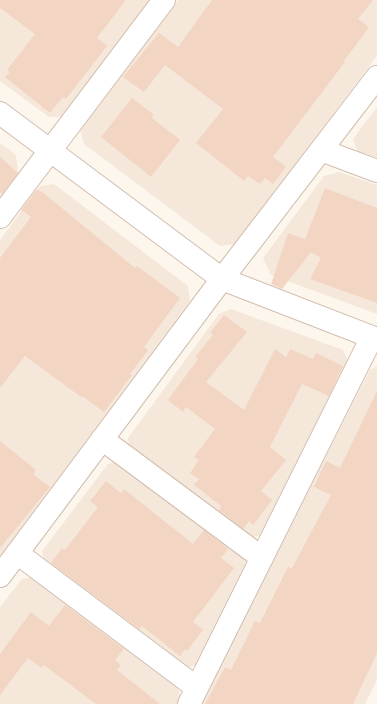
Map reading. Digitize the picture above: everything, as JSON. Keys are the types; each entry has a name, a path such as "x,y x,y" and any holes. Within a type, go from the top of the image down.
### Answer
{"street":[{"path":"0,217 164,0"},
{"path":"0,576 222,279 377,78"},
{"path":"0,113 222,279 375,338 193,696 17,553"},
{"path":"321,150 377,171"},
{"path":"102,439 262,558"}],"shaded area":[{"path":"0,0 151,0 63,117 49,117 0,81"},
{"path":"178,0 377,0 377,56 235,244 220,246 84,144 80,130"},
{"path":"377,107 377,158 357,151 353,139"},
{"path":"0,143 16,155 18,172 0,196"},
{"path":"339,172 377,185 377,314 271,275 263,258 324,176"},
{"path":"54,184 188,286 190,301 0,556 0,240 40,186"},
{"path":"231,309 343,350 348,362 262,535 248,538 129,449 128,438 219,314"},
{"path":"377,366 377,680 365,704 200,704 370,370"},
{"path":"119,462 242,552 246,565 196,665 182,669 44,565 42,551 108,464"},
{"path":"33,577 176,683 181,697 177,704 0,704 0,607 22,579"}],"building":[{"path":"0,0 126,0 97,38 107,46 66,99 63,97 50,113 5,77 10,72 7,70 35,34 0,8"},
{"path":"212,0 373,0 358,19 369,27 344,61 345,62 273,157 286,167 273,184 265,178 260,184 248,176 244,181 196,143 223,109 165,65 144,92 123,77 159,33 178,47"},
{"path":"132,98 154,115 152,118 180,140 151,177 101,137"},
{"path":"0,157 18,173 2,194 0,192"},
{"path":"325,188 377,208 377,303 310,279 321,258 311,252 282,289 271,284 288,233 305,239"},
{"path":"37,189 135,268 137,266 180,298 144,347 148,350 130,374 132,375 104,412 25,356 0,388 0,258 31,217 21,210"},
{"path":"224,315 247,332 206,382 244,410 275,349 286,357 290,349 313,359 316,353 343,366 329,396 302,384 270,447 286,460 261,491 272,500 253,525 249,521 243,529 219,510 221,507 220,505 194,485 199,479 190,473 199,460 194,457 215,429 186,407 183,412 168,400 198,359 195,357 213,335 210,333"},
{"path":"377,391 377,653 353,704 205,704 225,667 231,670 255,621 260,623 288,567 292,568 331,495 314,487 326,461 340,468"},
{"path":"0,441 36,470 33,474 50,487 0,548"},
{"path":"106,481 121,493 124,489 193,544 204,530 228,549 221,558 234,568 193,622 203,630 187,651 185,649 180,656 142,626 139,629 51,563 62,548 65,550 98,507 90,501"},
{"path":"65,605 124,649 115,660 121,665 117,670 160,704 96,704 44,665 42,668 28,658 0,695 0,654 31,612 49,626"}]}
